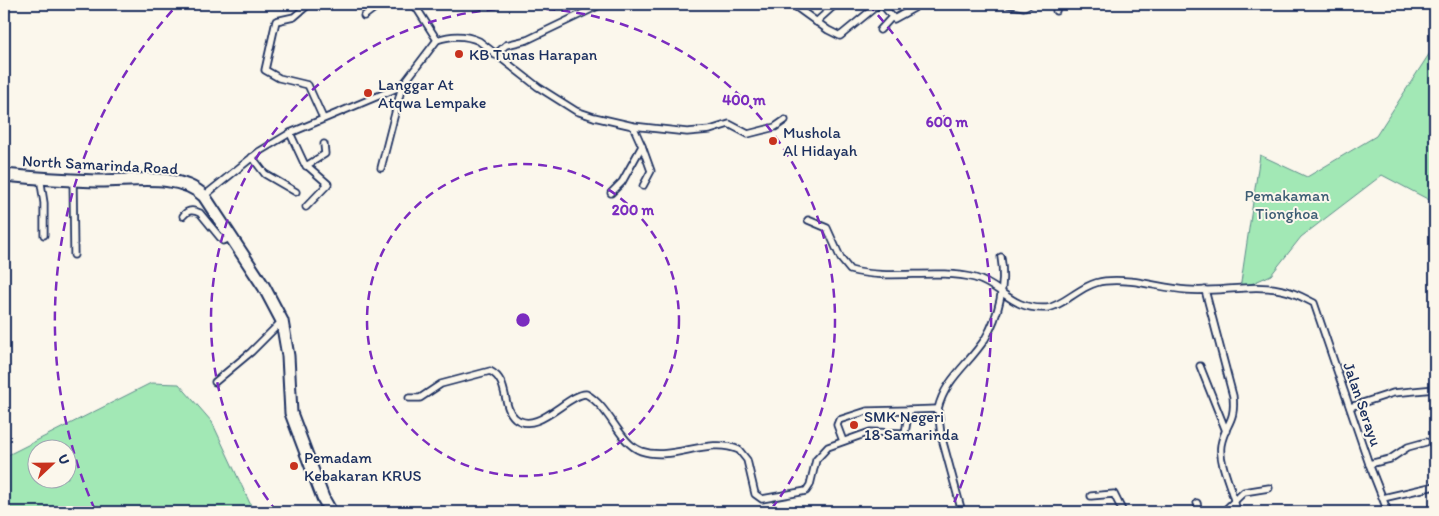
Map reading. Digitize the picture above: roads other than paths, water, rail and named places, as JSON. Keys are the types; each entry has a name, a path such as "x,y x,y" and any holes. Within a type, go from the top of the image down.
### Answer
{"highway":[{"name":"North Samarinda Road","path":"4,175 163,181 190,186 204,196 264,287 282,321 288,356 291,413 323,498 331,512"}],"street":[{"path":"309,4 294,17 276,20 265,70 279,78 307,84 324,118"},
{"path":"364,16 380,4"},
{"path":"414,4 438,40"},
{"path":"495,54 506,45 527,40 602,4"},
{"path":"792,4 816,22 840,36 880,4 891,18 896,19 914,8 915,4"},
{"path":"816,22 836,4"},
{"path":"1008,4 1024,7 1030,4"},
{"path":"1056,11 1057,4"},
{"path":"880,30 891,18"},
{"path":"381,168 402,86 438,40 446,38 469,37 479,41 538,87 576,110 594,117 633,126 687,132 710,130 729,124 745,133 758,132 775,127 785,120"},
{"path":"204,196 252,157 290,133 402,86"},
{"path":"633,126 651,171 643,186"},
{"path":"290,133 306,166 328,184 306,206"},
{"path":"306,166 325,154 324,144"},
{"path":"611,193 620,185 642,146"},
{"path":"252,157 265,174 296,192"},
{"path":"40,177 44,203 44,235"},
{"path":"73,179 74,255"},
{"path":"183,216 188,212 196,211 200,213 223,241 232,237"},
{"path":"808,220 827,228 846,267 850,270 889,274 960,275 977,279 1014,302 1040,308 1050,308 1074,292 1104,281 1142,282 1189,290 1205,290 1233,396 1234,412 1221,445 1224,466 1238,512"},
{"path":"962,512 941,435 938,409 940,398 955,374 985,339 1002,295 1001,258"},
{"name":"Jalan Serayu","path":"1205,290 1278,289 1292,293 1314,304 1369,464 1388,512"},
{"path":"214,382 251,352 282,321"},
{"path":"1200,366 1226,432"},
{"path":"409,398 420,398 441,384 490,371 498,376 512,414 518,420 524,422 553,414 575,396 586,394 613,420 626,441 639,450 663,455 720,445 739,450 747,460 755,494 762,499 798,495 806,491 810,485 813,464 818,455 828,447 877,431 905,433 909,410"},
{"path":"1350,407 1393,393 1435,389"},
{"path":"843,441 837,425 840,420 867,411 938,409"},
{"path":"1369,464 1390,459 1408,447 1426,442"},
{"path":"1383,498 1435,486"},
{"path":"1223,512 1235,498 1250,490 1269,488"},
{"path":"1091,496 1114,494 1123,512"},
{"path":"1197,504 1199,512"}],"place":[{"name":"KB Tunas Harapan","path":"459,54"},
{"name":"Langgar At Atqwa Lempake","path":"368,93"},
{"name":"Mushola Al Hidayah","path":"773,141"},
{"name":"SMK Negeri 18 Samarinda","path":"854,425"},
{"name":"Pemadam Kebakaran KRUS","path":"294,466"}],"park label":[{"name":"Pemakaman Tionghoa","path":"1287,204"}]}
